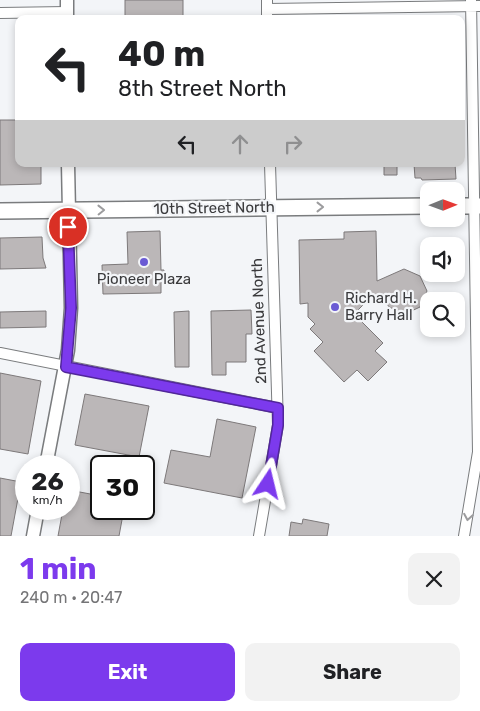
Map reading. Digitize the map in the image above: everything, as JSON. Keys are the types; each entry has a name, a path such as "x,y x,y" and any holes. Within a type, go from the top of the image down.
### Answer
{"main road":[{"name":"10th Street North","path":"0,211 420,206"}],"street":[{"path":"267,9 474,4 479,453 464,536"},
{"path":"0,13 67,10"},
{"path":"48,455 66,367 71,308 68,167"},
{"name":"2nd Avenue North","path":"259,536 278,425 270,167"},
{"path":"0,353 278,408"},
{"path":"33,536 36,520"}],"building":[{"path":"125,0 183,0 183,15 125,15"},
{"path":"0,120 15,120 15,167 41,167 41,184 0,185"},
{"path":"384,167 397,167 397,175 384,175"},
{"path":"414,167 455,167 456,179 422,180 421,178 415,178"},
{"name":"Pioneer Plaza","path":"160,231 161,270 164,270 165,280 161,280 161,293 103,294 102,265 128,264 127,232"},
{"name":"Richard H. Barry Hall","path":"376,231 377,281 404,269 420,276 420,282 423,282 427,291 420,292 420,307 405,314 389,307 386,302 366,302 354,314 383,343 375,351 387,362 368,381 357,370 344,382 314,351 323,342 310,329 315,324 308,317 308,303 300,304 299,240 344,239 344,232"},
{"path":"42,237 43,258 46,268 0,269 0,238"},
{"path":"251,310 252,334 246,334 246,362 226,362 226,375 212,375 211,311"},
{"path":"46,311 46,327 0,328 0,312"},
{"path":"189,311 189,367 175,367 174,312"},
{"path":"0,373 41,381 28,454 0,449"},
{"path":"85,394 149,406 139,455 128,455 75,445"},
{"path":"217,419 256,427 242,498 164,483 171,450 210,457"},
{"path":"0,478 15,481 15,514 11,536 0,536"},
{"path":"80,492 90,494 90,520 122,520 119,536 58,536 61,520 80,520"},
{"path":"303,519 329,524 327,536 289,536 291,522 302,524"}],"place":[{"name":"Pioneer Plaza","path":"144,262"},
{"name":"Richard H. Barry Hall","path":"335,307"}],"route":[{"path":"68,227 71,308 66,367 278,408 278,425 268,484"}]}
